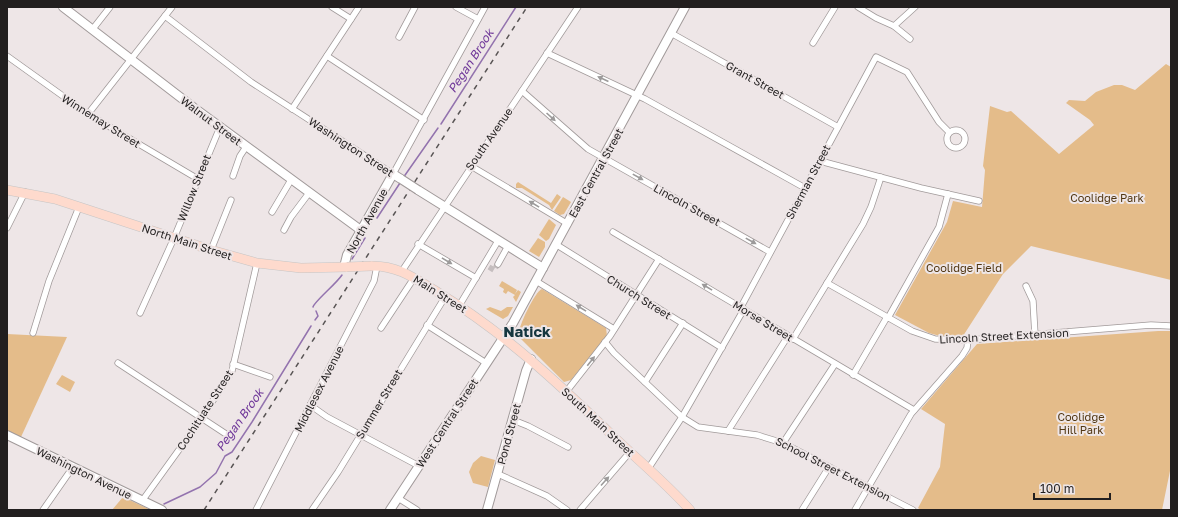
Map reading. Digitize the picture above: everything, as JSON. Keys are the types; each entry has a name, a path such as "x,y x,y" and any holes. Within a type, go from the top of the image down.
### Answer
{"main road":[{"name":"North Main Street","path":"7,190 25,192 79,207 256,263 301,268 374,266"},
{"name":"Main Street","path":"374,266 402,271 459,306 504,337"},
{"name":"South Main Street","path":"504,337 531,359 690,510"}],"street":[{"name":"Walnut Street","path":"63,7 246,147 362,230"},
{"path":"92,30 110,7"},
{"path":"88,114 172,7"},
{"path":"332,7 351,19"},
{"path":"292,109 359,7"},
{"path":"399,37 415,7"},
{"path":"456,7 478,19"},
{"name":"North Avenue","path":"346,267 347,255 424,120 485,7"},
{"name":"South Avenue","path":"402,271 418,244 578,7"},
{"name":"East Central Street","path":"504,337 568,224 685,7"},
{"path":"813,43 835,7"},
{"path":"858,7 876,18 894,26 910,39"},
{"path":"894,26 915,7"},
{"name":"Washington Street","path":"165,16 251,82 443,207 543,268"},
{"name":"Grant Street","path":"671,34 838,127"},
{"path":"547,53 638,95 805,188"},
{"name":"Winnemay Street","path":"7,56 88,114 198,179"},
{"path":"327,56 424,120"},
{"name":"Sherman Street","path":"648,469 682,417 722,348 770,252 876,56 907,72 939,122 949,132"},
{"name":"Lincoln Street","path":"522,91 584,146 770,252"},
{"name":"Willow Street","path":"140,314 174,238 220,127"},
{"path":"233,176 240,156 246,147"},
{"path":"820,160 881,177 979,201"},
{"path":"471,166 568,224"},
{"path":"728,431 827,283 867,215 881,177"},
{"path":"272,212 291,180"},
{"path":"7,228 25,192"},
{"path":"284,230 291,217 310,193"},
{"path":"853,374 888,318 939,227 948,194"},
{"path":"211,250 231,200"},
{"path":"33,333 49,281 79,207"},
{"name":"Morse Street","path":"613,232 914,410"},
{"path":"459,306 476,278 486,266 498,241"},
{"path":"418,244 476,278"},
{"name":"Church Street","path":"556,245 722,348"},
{"path":"498,264 508,246"},
{"path":"566,392 614,329 658,259"},
{"name":"Cochituate Street","path":"142,501 202,418 230,374 256,263"},
{"name":"Middlesex Avenue","path":"256,510 374,281 374,266"},
{"path":"381,328 414,278"},
{"path":"536,281 614,329"},
{"name":"Lincoln Street Extension","path":"827,283 888,318 929,338 968,340 1151,325 1171,326"},
{"path":"1026,286 1033,301 1035,335"},
{"name":"Summer Street","path":"312,510 445,297"},
{"path":"645,382 683,324"},
{"path":"427,325 486,363"},
{"name":"West Central Street","path":"390,510 504,337"},
{"path":"855,510 914,410 962,356 968,340"},
{"name":"School Street Extension","path":"605,342 614,353 682,417 698,427 756,435 783,443 913,510"},
{"name":"Pond Street","path":"487,510 526,371 531,359"},
{"path":"118,363 229,436"},
{"path":"233,364 270,377"},
{"path":"783,443 835,364"},
{"path":"310,405 327,417 419,466"},
{"path":"513,420 528,426 568,447"},
{"name":"Washington Avenue","path":"7,437 162,510"},
{"path":"580,510 630,452"},
{"path":"44,510 72,467"},
{"path":"802,510 830,467"},
{"path":"498,474 547,496 567,510"},
{"path":"398,498 417,510"}],"green space":[{"name":"Coolidge Park","path":"1166,64 1171,67 1171,280 1031,246 1003,274 963,336 940,336 929,333 895,315 947,222 953,201 982,207 985,170 983,166 990,106 1007,112 1011,111 1059,154 1094,125 1090,120 1066,103 1069,100 1085,101 1096,92 1114,85 1122,85 1135,90"},
{"path":"518,182 551,203 557,194 561,197 552,210 549,205 522,188 516,188 516,184"},
{"path":"563,197 571,202 564,214 560,215 554,211"},
{"path":"549,219 556,225 549,239 546,241 539,235"},
{"path":"538,238 545,242 545,247 539,257 529,251"},
{"path":"502,281 517,290 515,294 518,290 521,292 516,302 513,297 515,295 508,291 506,294 503,292 504,289 499,286"},
{"path":"542,289 606,328 607,336 571,380 564,382 518,336 527,310 535,296"},
{"path":"490,307 501,311 507,307 513,307 508,316 503,319 486,309"},
{"name":"Coolidge Hill Park","path":"1171,331 1171,466 1162,510 921,510 918,508 940,467 945,424 921,409 977,344"},
{"path":"7,334 67,337 21,437 7,431"},
{"path":"62,375 75,382 70,392 56,384"},
{"path":"481,456 495,460 488,487 473,483 469,472 473,463"},
{"path":"123,497 151,510 112,510"}],"waterway":[{"name":"Pegan Brook","path":"441,124 516,7"},
{"name":"Pegan Brook","path":"403,178 438,128"},
{"name":"Pegan Brook","path":"377,218 400,183"},
{"name":"Pegan Brook","path":"352,259 365,238"},
{"name":"Pegan Brook","path":"313,307 342,275"},
{"name":"Pegan Brook","path":"315,320 318,316 316,311"},
{"name":"Pegan Brook","path":"164,504 200,487 216,473 225,456 232,452 252,422 311,326"}],"tunnel":[{"path":"489,267 494,270 498,264"}],"railway":[{"path":"204,510 527,7"}],"district":[{"name":"Natick","path":"527,332"}],"park label":[{"name":"Coolidge Field","path":"964,268"}]}
